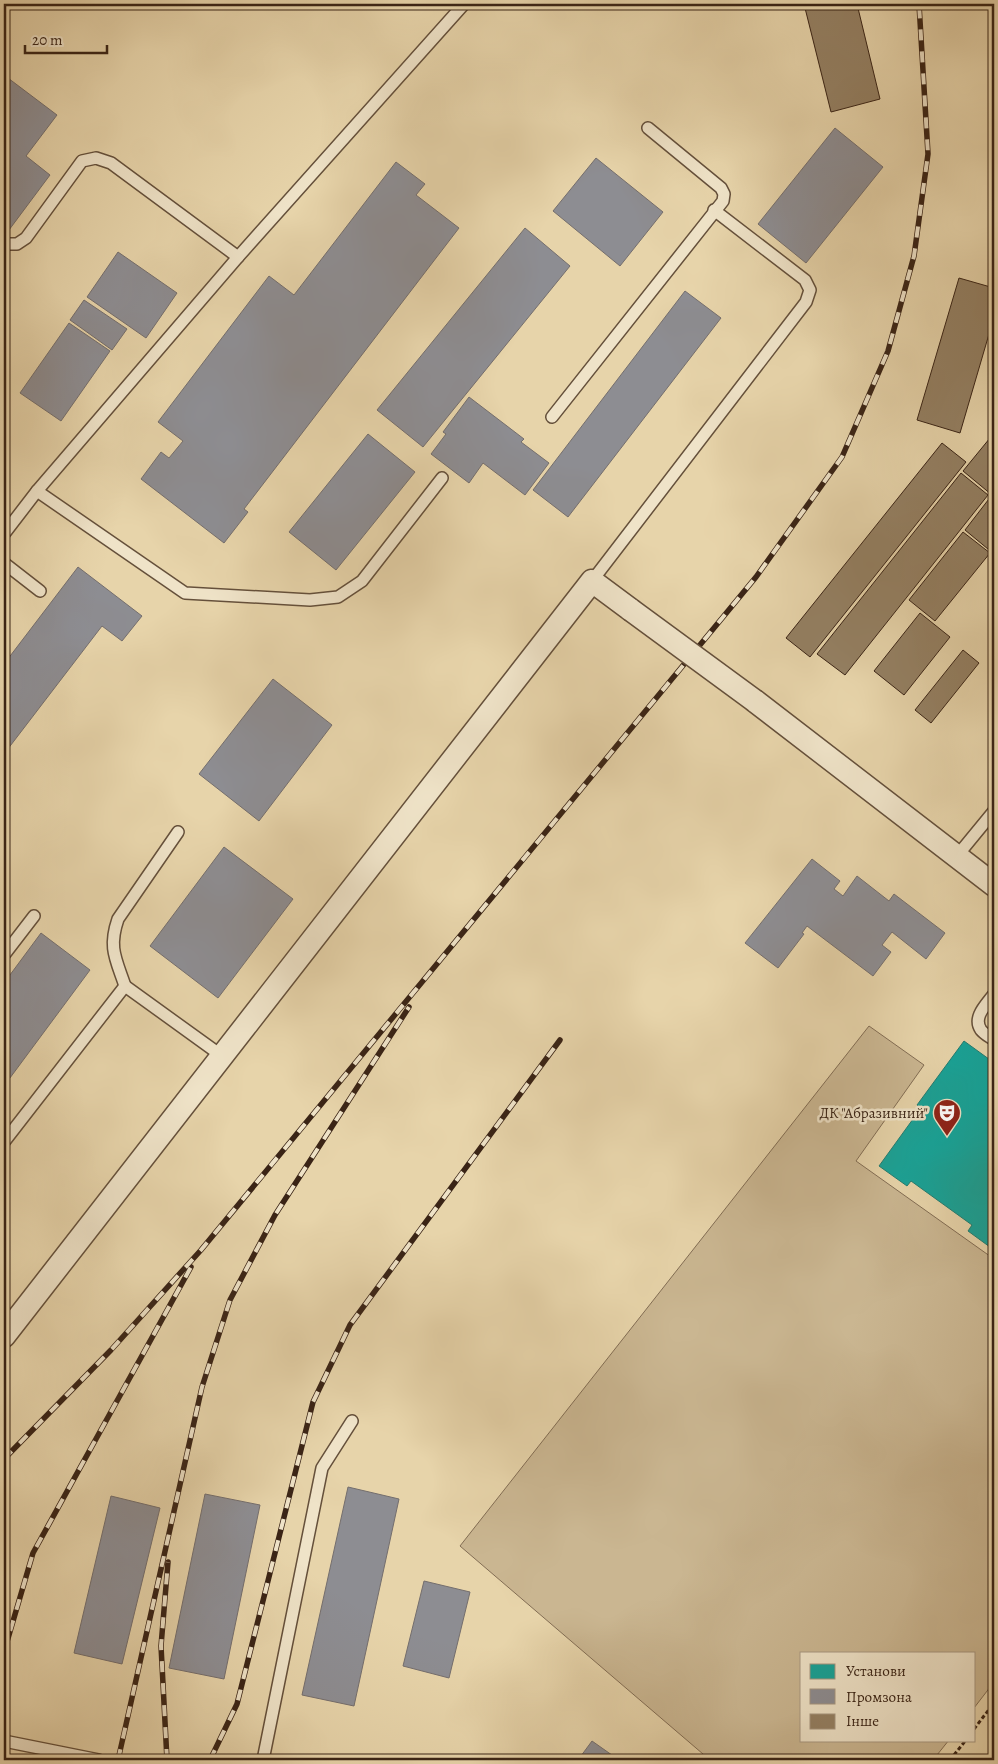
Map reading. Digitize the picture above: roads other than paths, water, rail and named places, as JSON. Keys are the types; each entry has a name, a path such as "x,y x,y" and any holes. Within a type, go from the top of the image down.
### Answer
{"street":[{"path":"4,1336 592,581 755,701 994,885"}],"lane":[{"path":"4,534 37,491 238,257 464,4"},
{"path":"552,417 723,201 724,194 721,188 648,128"},
{"path":"4,244 17,244 26,238 82,161 96,158 112,163 238,257"},
{"path":"592,581 806,302 810,290 805,280 714,210"},
{"path":"37,491 185,592 310,600 338,597 362,581 442,478"},
{"path":"4,563 40,591"},
{"path":"957,856 994,811"},
{"path":"178,832 118,919 112,947 125,986 222,1056"},
{"path":"4,955 34,916"},
{"path":"4,1142 125,986"},
{"path":"994,994 981,1012 978,1021 981,1031 994,1040"},
{"path":"262,1760 322,1468 352,1421"},
{"path":"4,1741 99,1760"}],"railway":[{"path":"4,7 7,4"},
{"path":"4,1459 111,1350 201,1250 756,577 842,457 888,351 914,256 928,154 919,4"},
{"path":"118,1760 202,1387 230,1300 275,1215 409,1007"},
{"path":"210,1760 237,1704 313,1402 350,1325 560,1040"},
{"path":"4,1652 33,1553 191,1267"},
{"path":"167,1760 161,1646 168,1562"}],"place":[{"name":"ДК \"Абразивний\"","path":"947,1137"}]}
